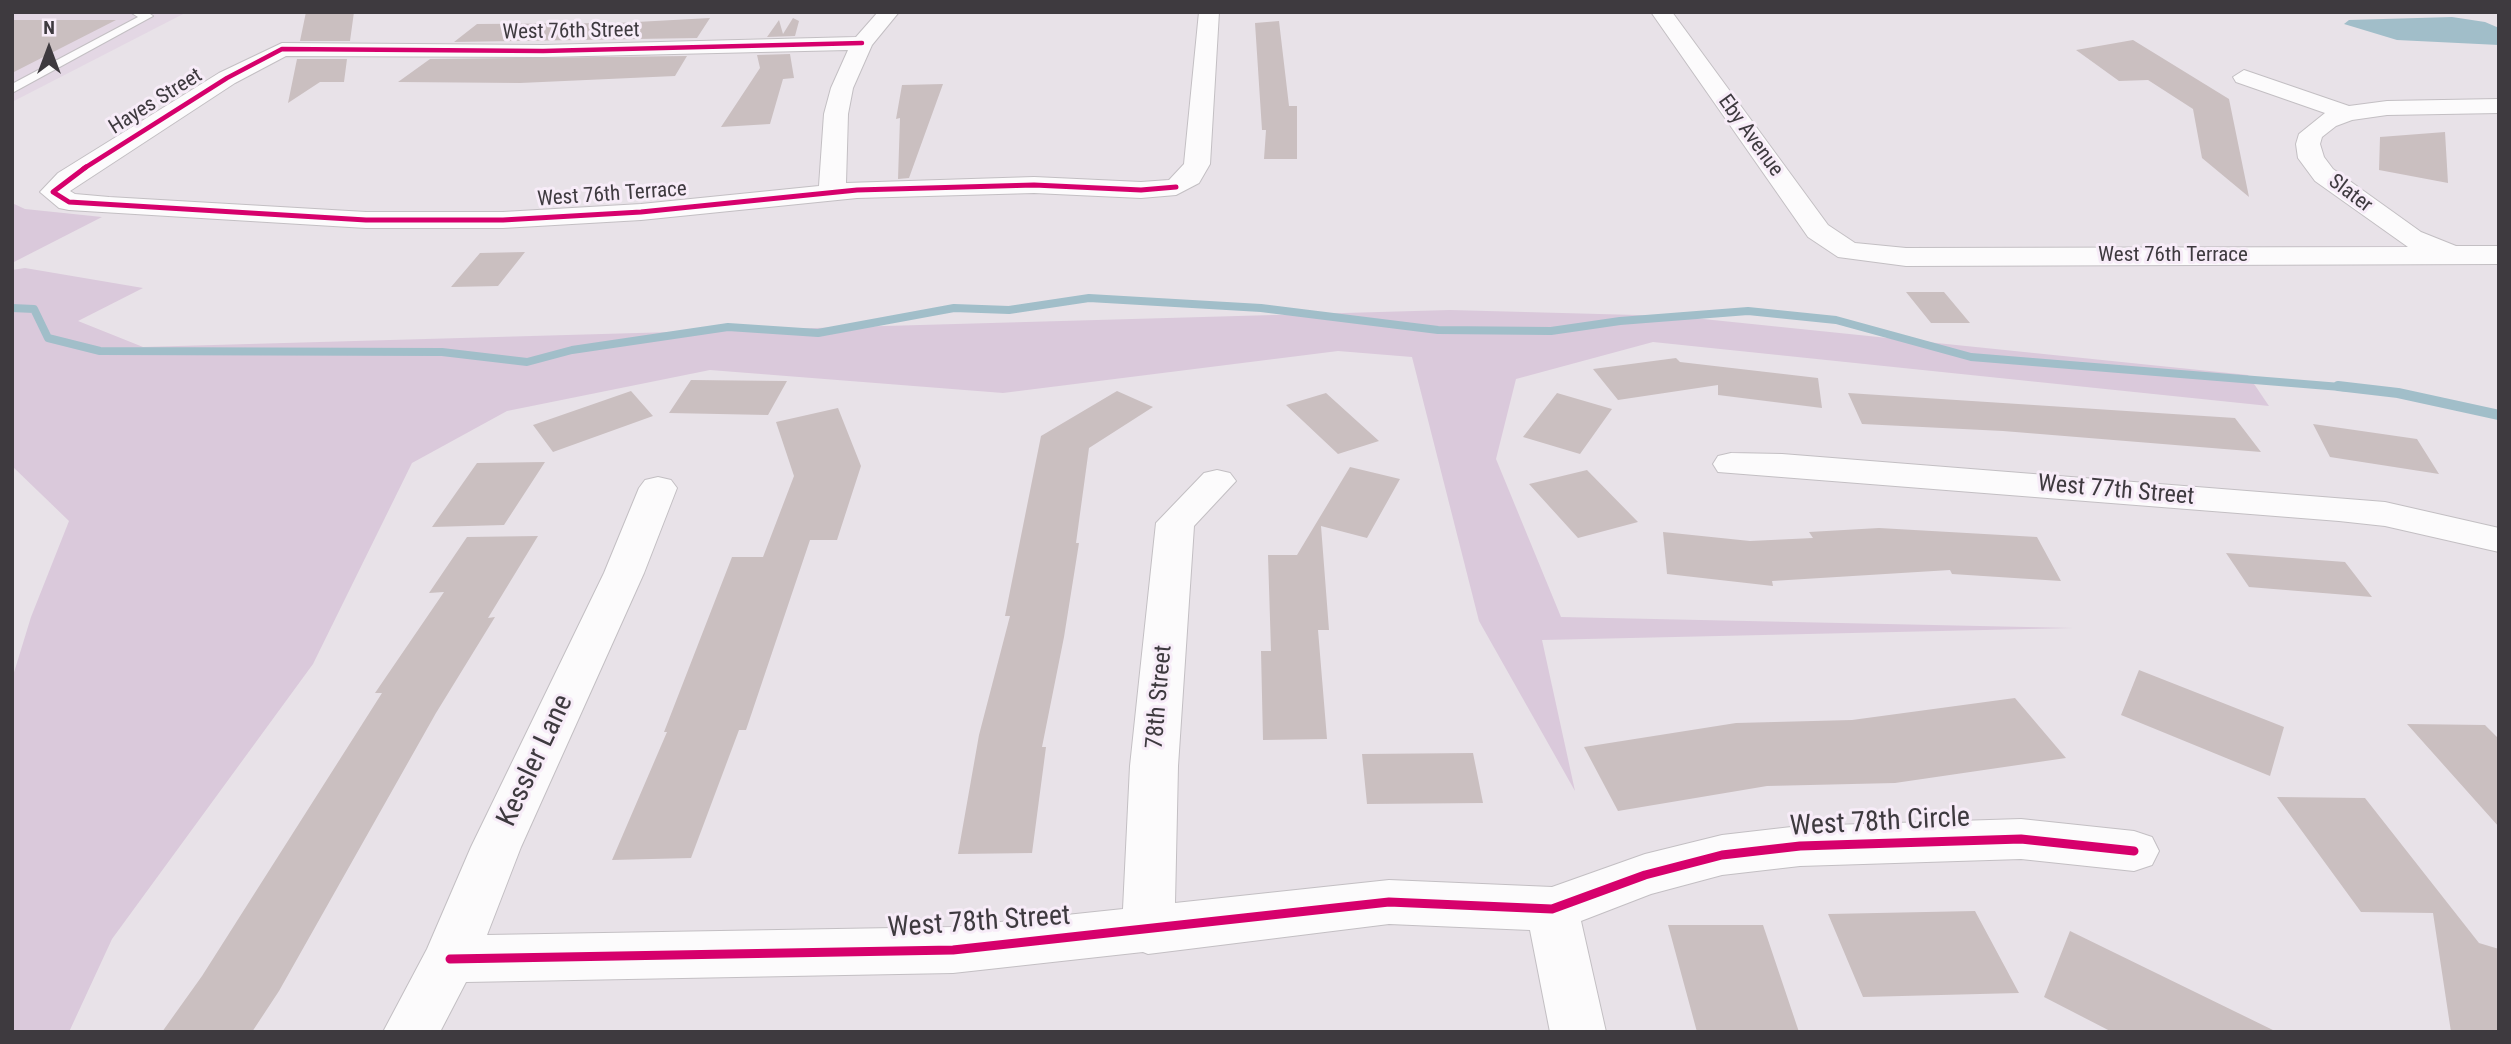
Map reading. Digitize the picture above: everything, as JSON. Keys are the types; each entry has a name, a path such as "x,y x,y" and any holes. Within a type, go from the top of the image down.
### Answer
{"street":[{"path":"832,192 836,114 842,88 862,43 889,12"},
{"name":"West 76th Terrace","path":"53,192 69,202 366,220 489,220 641,212 832,192 1020,185 1186,194 1197,164 1209,12"},
{"name":"Eby Avenue","path":"1661,12 1818,231 1848,251"},
{"name":"West 76th Street","path":"280,46 530,51 862,43"},
{"name":"Hayes Street","path":"53,192 67,179 280,46"},
{"path":"2244,77 2347,113 2408,107 2499,106"},
{"name":"Slater","path":"2347,113 2327,121 2311,134 2308,144 2311,158 2341,189 2411,238 2454,254"},
{"name":"West 76th Terrace","path":"1848,251 1906,257 2499,255"},
{"name":"West 77th Street","path":"1731,464 1782,465 2339,509 2385,514 2499,540"},
{"name":"78th Street","path":"1148,931 1154,766 1175,523 1217,481"},
{"name":"Kessler Lane","path":"411,1032 450,958 496,847 624,573 657,488"},
{"name":"West 78th Circle","path":"1552,909 1645,875 1721,855 1800,846 1951,839 2021,839 2134,851"},
{"name":"West 78th Street","path":"450,958 953,950 1148,931 1389,902 1552,909"},
{"path":"1552,909 1578,1032"}],"lane":[{"path":"12,89 147,16 135,12"}],"shaded area":[{"path":"12,12 187,12 12,102"},
{"path":"12,203 25,209 102,217 12,263"},
{"path":"25,268 143,288 78,321 143,347 1450,310 1674,316 2248,375 2269,406 1653,342 1516,379 1496,459 1561,617 2073,628 1542,640 1575,791 1479,621 1412,357 1338,351 1003,393 710,370 507,411 412,463 313,664 112,939 69,1032 12,1032 12,679 31,617 69,521 12,466 12,270"}],"water":[{"path":"2452,17 2485,22 2499,28 2499,45 2397,40 2344,24 2349,20"}],"building":[{"path":"306,12 354,12 350,41 300,41"},
{"path":"710,18 697,38 454,42 477,24 618,23"},
{"path":"793,18 799,21 795,36 767,37 779,20 783,34"},
{"path":"12,20 116,20 12,73"},
{"path":"1279,21 1289,106 1297,106 1297,159 1264,159 1266,130 1262,130 1255,23"},
{"path":"2133,40 2229,99 2249,197 2202,158 2193,109 2148,80 2119,81 2076,50"},
{"path":"790,54 794,78 783,79 770,124 721,127 760,68 757,55"},
{"path":"687,56 675,76 520,83 398,82 430,59"},
{"path":"297,59 347,59 344,82 320,82 288,103"},
{"path":"943,84 909,178 898,179 900,118 896,119 902,85"},
{"path":"2445,132 2448,183 2379,170 2380,137"},
{"path":"525,252 498,286 451,287 480,253"},
{"path":"1906,292 1944,292 1970,323 1931,323"},
{"path":"1676,358 1680,362 1818,378 1822,408 1718,395 1718,385 1618,400 1593,369"},
{"path":"691,380 787,381 768,415 669,413"},
{"path":"631,391 653,416 553,452 533,425"},
{"path":"1117,391 1153,407 1089,448 1076,543 1079,543 1042,747 1046,747 1032,853 958,854 979,735 1010,616 1005,616 1041,436"},
{"path":"1326,393 1379,441 1338,454 1286,405"},
{"path":"1557,393 1612,409 1580,454 1523,437"},
{"path":"1848,393 2235,418 2261,452 2003,431 1862,424"},
{"path":"838,408 861,466 837,540 810,540 746,730 739,730 691,858 612,860 667,732 664,732 732,557 763,557 794,476 776,422"},
{"path":"2313,424 2417,439 2439,474 2330,457"},
{"path":"545,462 504,525 432,527 477,463"},
{"path":"1350,467 1400,479 1367,538 1321,526 1329,630 1318,630 1327,739 1263,740 1261,651 1271,651 1268,555 1297,555"},
{"path":"1587,470 1638,522 1578,538 1529,484"},
{"path":"1879,528 2037,537 2061,581 1952,574 1950,570 1772,581 1773,586 1667,574 1663,532 1750,541 1813,538 1809,532"},
{"path":"538,536 488,618 495,617 436,713 279,991 252,1032 162,1032 202,976 382,693 375,693 444,592 429,593 467,537"},
{"path":"2226,553 2345,562 2372,597 2249,587"},
{"path":"2139,670 2284,727 2270,776 2121,715"},
{"path":"2015,698 2066,758 1895,783 1767,786 1618,811 1584,747 1736,723 1852,720"},
{"path":"2407,724 2485,725 2499,739 2499,827"},
{"path":"1473,753 1483,803 1367,804 1362,754"},
{"path":"2277,797 2365,798 2479,943 2499,949 2499,1032 2451,1032 2433,913 2361,912"},
{"path":"1975,911 2019,993 1863,997 1828,914"},
{"path":"1668,925 1763,925 1799,1032 1697,1032"},
{"path":"2070,931 2277,1032 2112,1032 2044,997"}],"waterway":[{"path":"12,308 34,309 48,338 100,351 442,352 527,362 572,350 728,327 818,333 954,308 1009,310 1089,298 1261,308 1438,330 1551,331 1620,321 1748,311 1836,320 1971,357 2353,388"},
{"path":"2338,386 2398,393 2499,415"}],"cycle path":[{"path":"862,43 543,51 282,49 227,78 67,179 53,192 69,202 109,205 366,220 503,220 641,212 857,190 1034,185 1141,190 1176,187"},
{"path":"450,959 953,950 1389,902 1552,909 1645,875 1722,855 1800,846 1951,839 2021,839 2134,851"}]}
